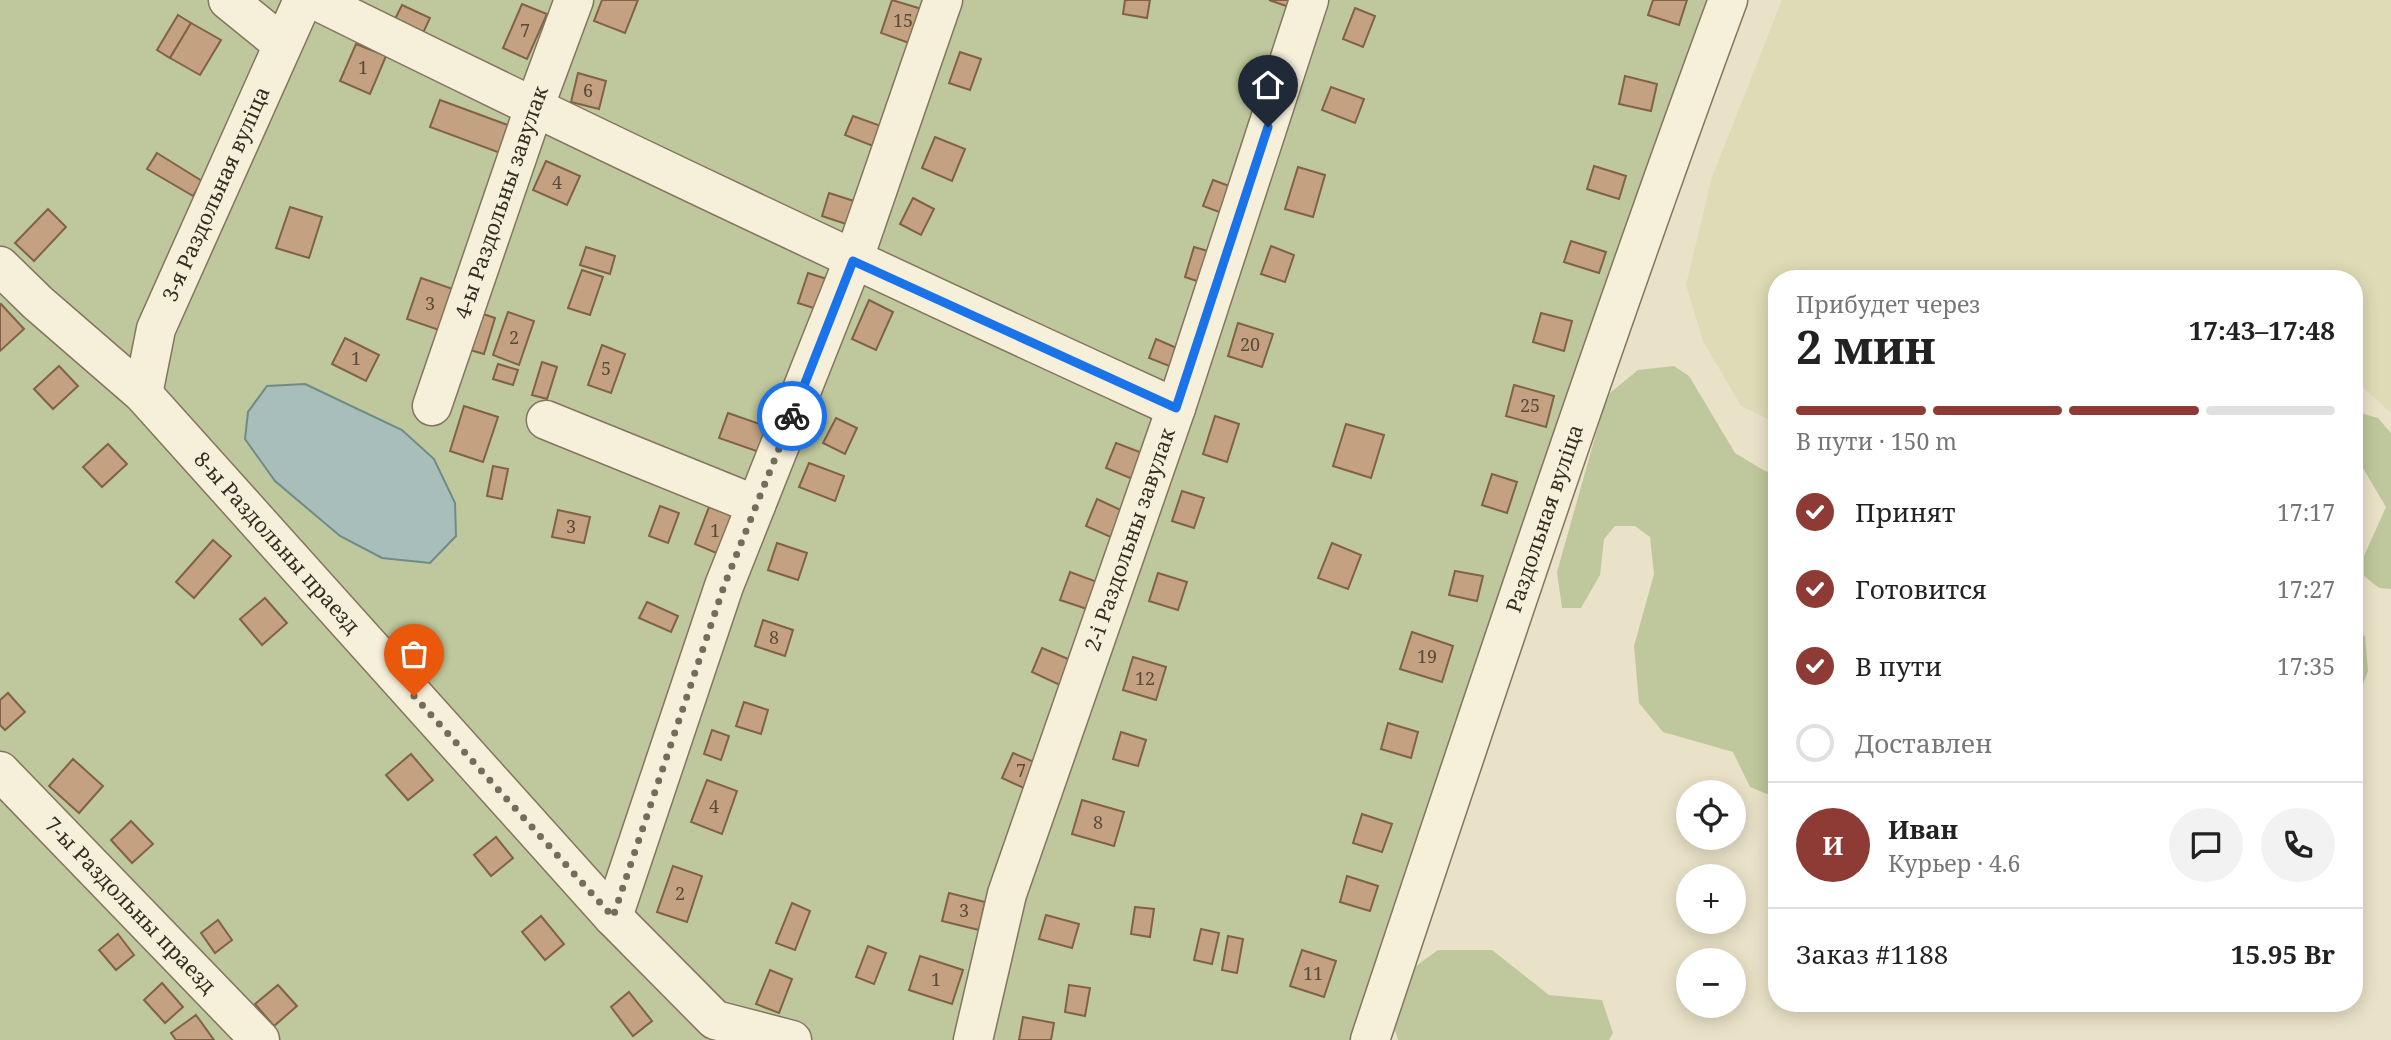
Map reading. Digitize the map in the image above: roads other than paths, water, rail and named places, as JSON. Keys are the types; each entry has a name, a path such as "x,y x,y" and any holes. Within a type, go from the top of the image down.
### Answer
{"street":[{"path":"228,0 282,44"},
{"name":"3-я Раздольная вуліца","path":"143,394 156,329 303,0"},
{"path":"315,0 853,261 1176,408"},
{"name":"4-ы Раздольны завулак","path":"432,406 534,108 575,0"},
{"path":"613,917 724,586 853,261 943,0"},
{"name":"2-і Раздольны завулак","path":"973,1040 1007,894 1176,408 1309,0"},
{"name":"Раздольная вуліца","path":"1370,1040 1491,677 1728,0"},
{"name":"8-ы Раздольны праезд","path":"0,266 38,303 143,394 613,917 715,1020 792,1040"},
{"path":"546,420 756,505"},
{"name":"7-ы Раздольны праезд","path":"0,771 260,1040"}],"water":[{"path":"305,384 402,430 434,459 455,503 456,536 430,563 382,558 340,536 275,481 245,439 248,412 267,386"}]}
